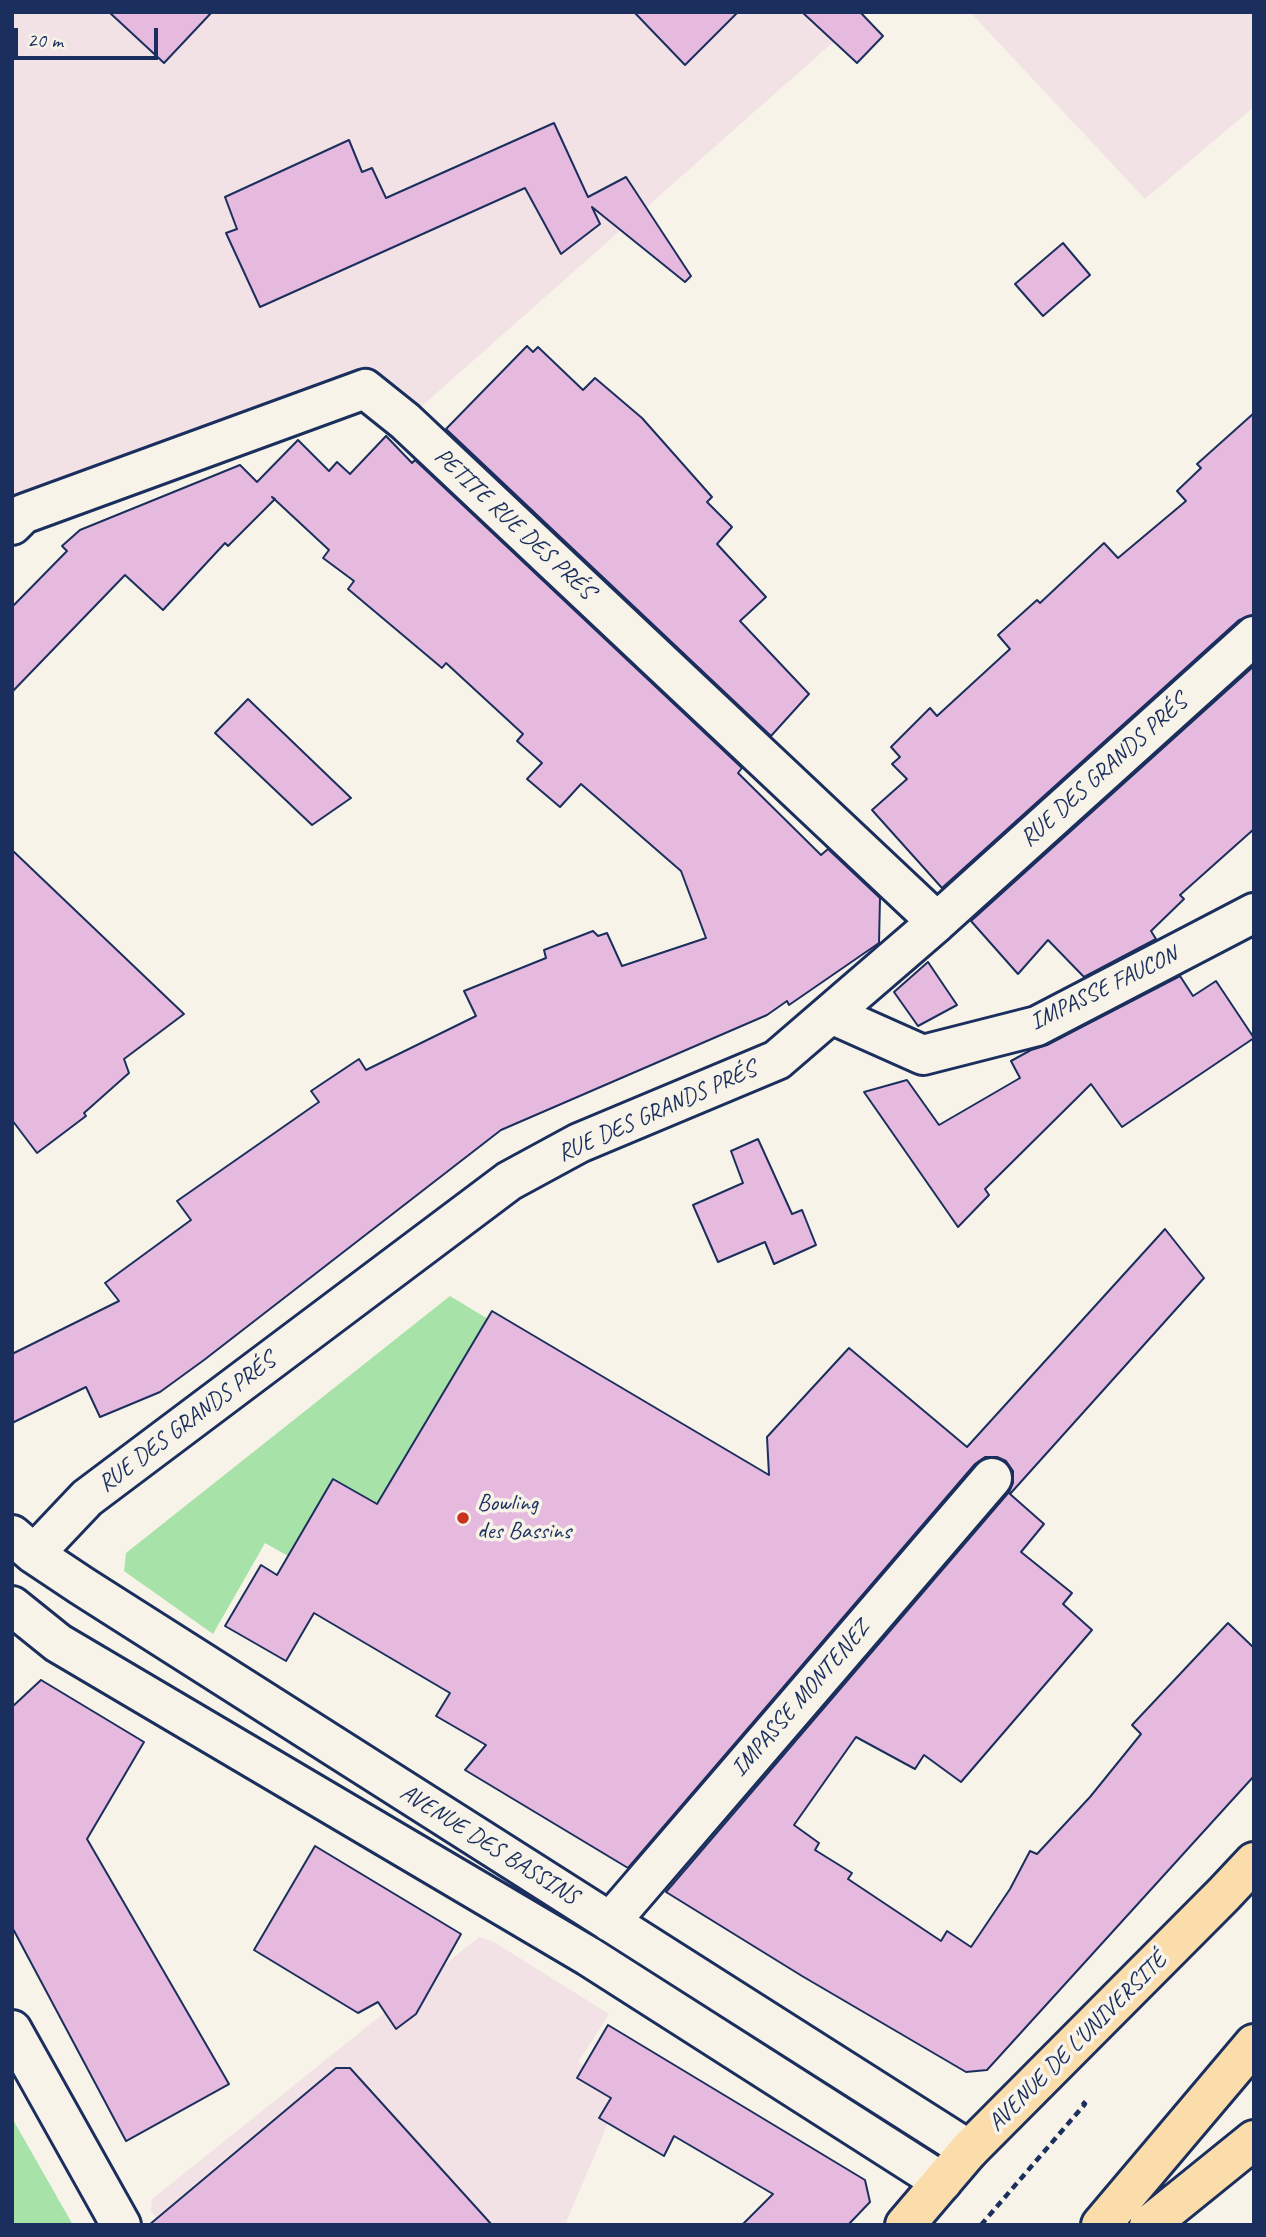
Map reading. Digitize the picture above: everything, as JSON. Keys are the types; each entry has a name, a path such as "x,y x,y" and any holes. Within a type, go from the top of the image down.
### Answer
{"main road":[{"name":"AVENUE DE L'UNIVERSITÉ","path":"905,2225 969,2150 1254,1862"},
{"path":"1101,2225 1254,2044"},
{"path":"1149,2225 1254,2140"}],"street":[{"name":"PETITE RUE DES PRÉS","path":"12,525 23,514 365,389 405,421 937,922"},
{"name":"RUE DES GRANDS PRÉS","path":"23,1545 509,1181 579,1143 777,1060 937,922 1254,636"},
{"name":"IMPASSE FAUCON","path":"831,1014 923,1055 1037,1026 1254,913"},
{"name":"IMPASSE MONTENEZ","path":"610,1922 992,1478"},
{"name":"AVENUE DES BASSINS","path":"23,1545 969,2150"},
{"path":"12,1606 58,1643 588,1956 942,2182"},
{"path":"12,2030 121,2225"}],"path":[{"path":"981,2225 1085,2104 1048,2073"}],"shaded area":[{"path":"12,12 867,12 405,421 364,389 12,525"},
{"path":"970,12 1254,12 1254,107 1145,199"},
{"path":"479,1937 494,1942 609,2014 578,2062 622,2090 565,2225 161,2225 151,2211 152,2199"}],"green space":[{"path":"450,1296 493,1322 338,1584 265,1543 213,1634 124,1571 126,1553"},
{"path":"12,2118 73,2225 12,2225"}],"building":[{"path":"109,12 212,12 164,63"},
{"path":"634,12 738,12 685,65"},
{"path":"802,12 860,12 883,36 857,63"},
{"path":"554,123 588,197 626,177 691,276 685,282 592,207 600,224 561,254 525,188 260,307 226,233 237,229 225,197 349,140 362,172 372,168 386,198"},
{"path":"1063,243 1090,275 1043,316 1015,284"},
{"path":"527,346 533,352 538,347 583,390 595,378 642,418 712,497 707,502 732,527 717,544 766,597 740,621 809,694 771,736 446,429"},
{"path":"1254,413 1254,615 1239,620 942,888 872,810 907,779 892,764 900,757 891,747 930,708 937,716 1010,649 998,635 1037,600 1040,603 1104,543 1118,558 1186,501 1177,491 1201,468 1197,464"},
{"path":"386,436 412,463 415,460 742,768 738,773 821,855 828,849 880,898 879,943 789,1005 787,1001 767,1015 501,1130 160,1392 100,1417 86,1387 12,1423 12,1354 119,1301 105,1283 191,1220 177,1201 319,1102 311,1091 359,1059 366,1070 476,1016 464,991 546,958 544,950 593,931 598,936 607,933 622,966 706,938 681,871 581,784 560,807 527,779 542,763 517,741 523,734 446,663 442,668 348,589 354,581 323,558 329,550 275,499 228,546 225,543 163,610 125,575 12,692 12,607 67,551 62,546 80,530 240,465 257,482 298,440 329,471 337,462 350,474"},
{"path":"1254,666 1254,829 1180,895 1184,899 1151,931 1156,939 1084,977 1048,940 1018,974 971,921"},
{"path":"248,699 351,798 312,825 215,733"},
{"path":"12,850 184,1014 124,1059 129,1073 84,1113 86,1116 37,1153 12,1120"},
{"path":"928,962 957,1005 918,1026 894,992"},
{"path":"1180,976 1193,996 1216,981 1254,1038 1122,1127 1091,1084 985,1189 989,1195 958,1227 864,1092 907,1080 939,1125 1020,1078 1011,1061"},
{"path":"758,1139 792,1214 802,1210 816,1245 774,1264 765,1242 718,1262 693,1205 743,1183 731,1151"},
{"path":"1165,1229 1204,1278 1010,1494 1044,1524 1021,1552 1072,1593 1063,1604 1092,1630 961,1782 924,1755 915,1769 856,1737 794,1825 819,1843 815,1850 852,1873 848,1879 941,1941 947,1931 971,1947 1010,1889 1030,1851 1037,1854 1090,1797 1141,1734 1132,1725 1228,1623 1254,1648 1254,1776 987,2070 966,2072 666,1892 1009,1492 1013,1483 1013,1471 1006,1461 997,1457 985,1457 975,1464 628,1868 465,1770 486,1745 436,1716 450,1693 314,1613 286,1661 225,1626 261,1565 277,1575 333,1479 377,1504 492,1311 769,1475 767,1437 849,1348 967,1447"},
{"path":"41,1680 144,1742 87,1839 229,2084 126,2141 12,1927 12,1707"},
{"path":"315,1846 461,1934 416,2014 396,2029 378,2002 358,2013 254,1950"},
{"path":"608,2025 865,2180 870,2202 848,2225 742,2225 773,2194 674,2136 664,2156 599,2118 611,2098 577,2078"},
{"path":"336,2068 350,2068 492,2225 149,2225"}],"place":[{"name":"Bowling des Bassins","path":"463,1518"}]}
